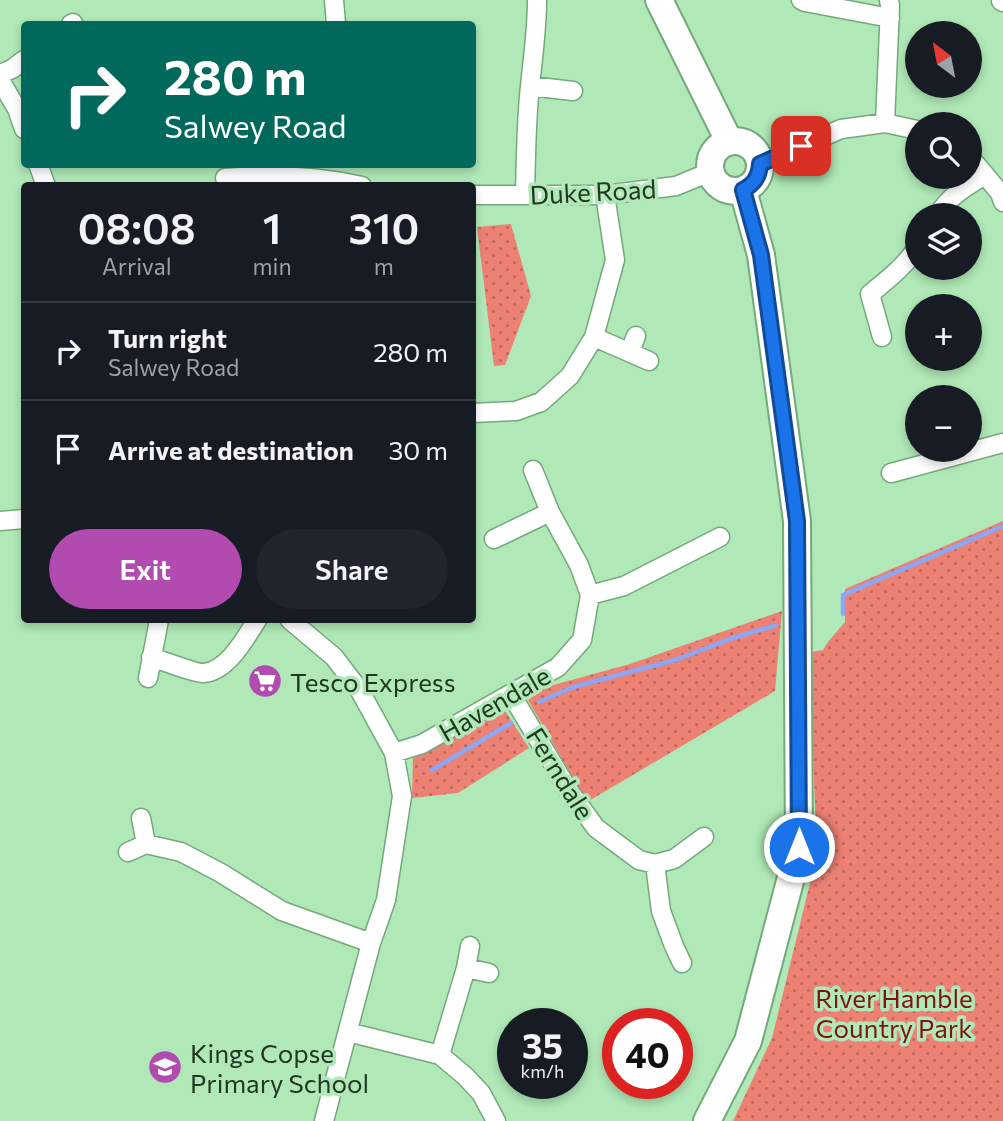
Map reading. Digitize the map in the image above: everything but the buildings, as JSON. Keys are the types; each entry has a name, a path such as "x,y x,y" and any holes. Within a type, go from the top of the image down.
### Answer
{"street":[{"path":"334,0 336,21"},
{"path":"525,194 537,0"},
{"path":"659,0 729,141"},
{"path":"802,0 889,9 885,123"},
{"path":"0,74 21,62"},
{"path":"0,80 21,120"},
{"path":"530,86 573,91"},
{"path":"760,164 841,129 885,123 905,127"},
{"path":"729,141 746,143 758,156 760,164 757,178 743,190 726,190 718,186 710,172 712,154 717,147 729,141"},
{"path":"982,171 1000,193 1003,202"},
{"name":"Duke Road","path":"476,195 605,195 676,186 710,172"},
{"path":"225,178 341,173"},
{"path":"946,203 985,175"},
{"path":"707,1121 748,1041 799,847 797,521 761,255 743,190"},
{"path":"476,413 516,411 541,402 570,376 594,337 615,260 605,195"},
{"path":"882,337 870,294 905,264"},
{"path":"594,337 633,344 649,361"},
{"path":"891,473 1003,443"},
{"path":"533,470 550,512 579,565 590,595 624,586 720,537"},
{"path":"494,539 550,512"},
{"path":"0,521 21,519"},
{"name":"Havendale","path":"394,753 422,744 558,667 582,640 590,595"},
{"path":"148,678 158,623"},
{"path":"151,657 204,673 218,668 232,657 255,623"},
{"path":"294,623 334,657 360,691 394,753 402,796 386,900 371,943 324,1121"},
{"name":"Ferndale","path":"511,694 569,791 596,828 639,860 655,864"},
{"path":"141,818 146,844"},
{"path":"682,963 680,943 661,911 655,864 674,859 697,839"},
{"path":"128,852 146,844 181,852 282,911 371,943"},
{"path":"440,1055 470,946"},
{"path":"466,968 489,974"},
{"path":"348,1032 440,1055 481,1093 496,1121"}],"green space":[{"path":"511,224 531,296 505,365 494,366 477,227"},
{"name":"River Hamble Country Park","path":"1003,521 1003,1121 733,1121 772,1038 817,855 810,678 813,672 812,652 823,650 845,622 845,589"},
{"path":"782,611 775,691 587,802 524,693 630,664"},
{"path":"502,706 529,748 458,793 412,798 413,756"}],"waterway":[{"path":"843,614 843,595 1003,526"},
{"path":"539,702 573,687 675,660 776,625"},
{"path":"432,770 511,723"}],"place":[{"name":"Tesco Express","path":"265,681"},
{"name":"Kings Copse Primary School","path":"165,1067"}],"route":[{"path":"799,847 797,521 761,255 743,190 757,178 760,164 801,146"}]}
